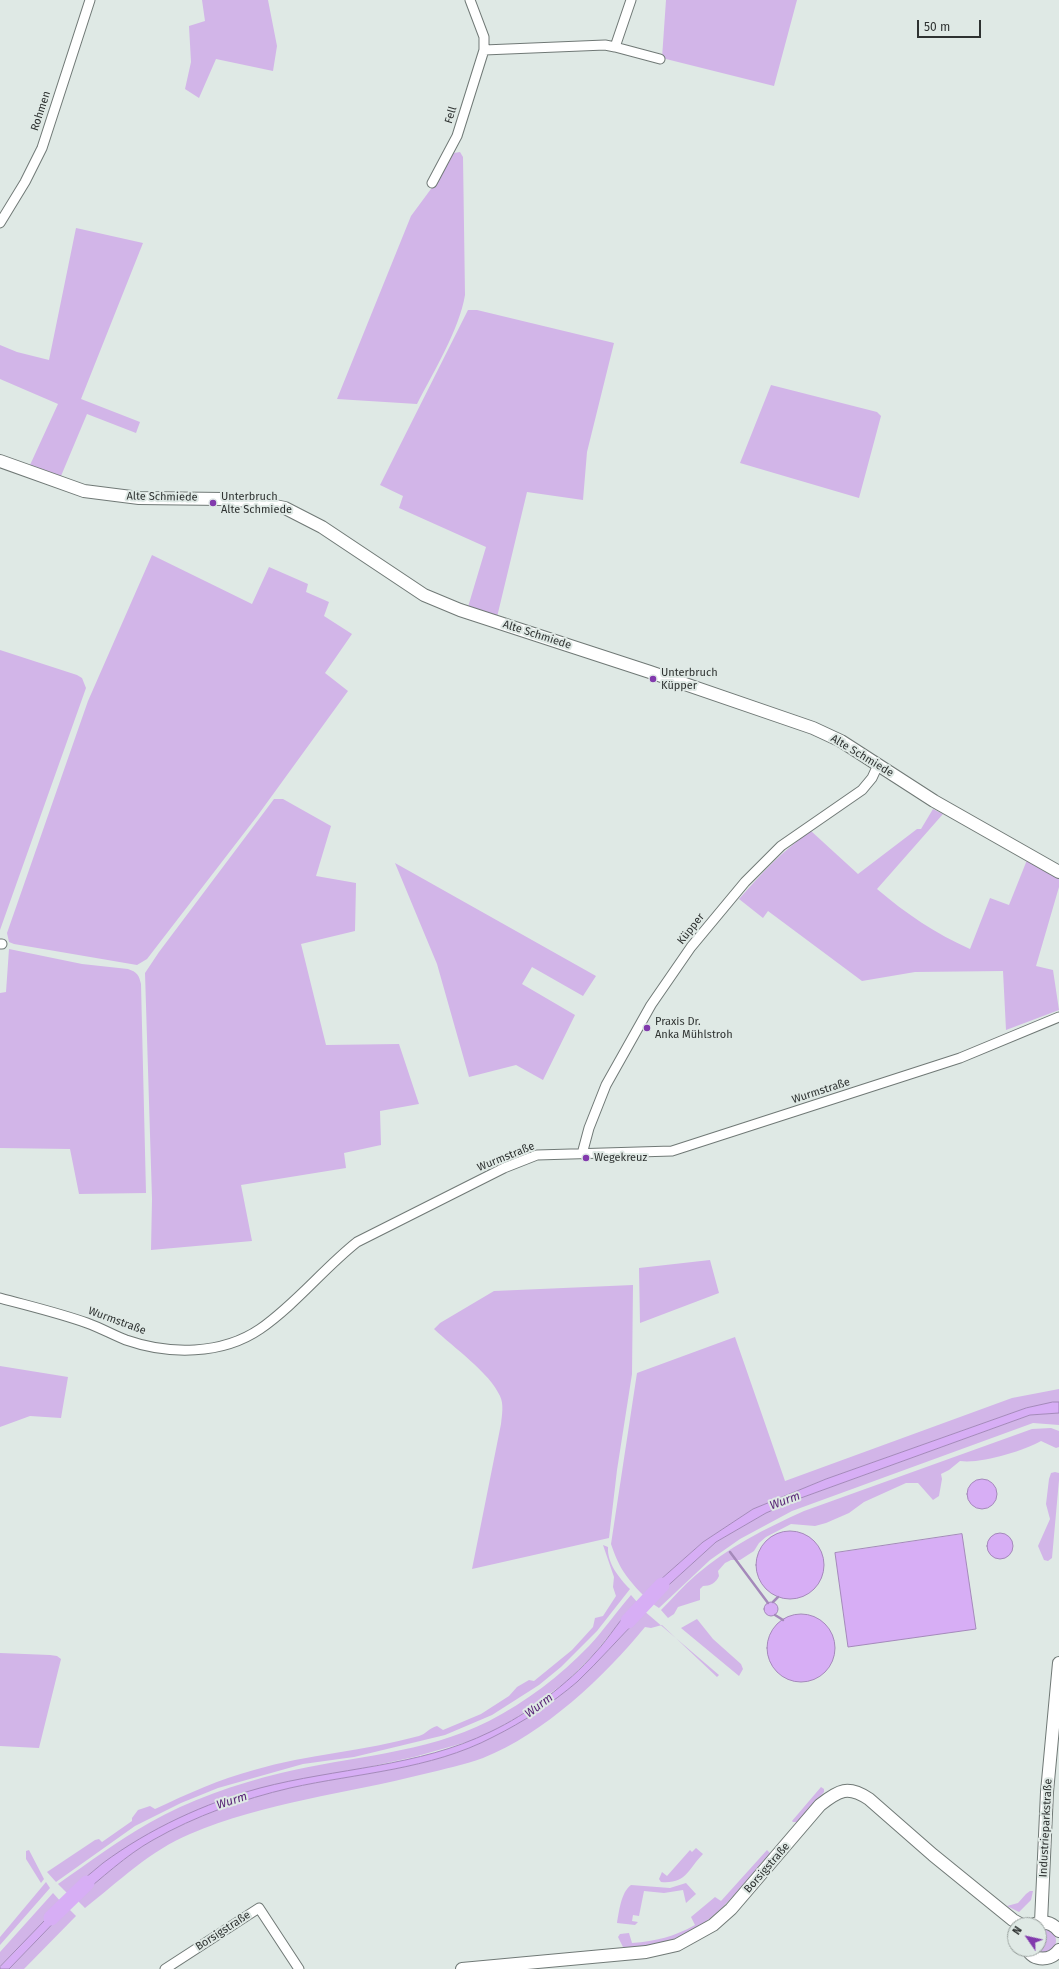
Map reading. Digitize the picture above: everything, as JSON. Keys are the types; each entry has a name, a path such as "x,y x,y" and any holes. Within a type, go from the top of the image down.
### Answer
{"street":[{"name":"Rohmen","path":"0,223 25,182 42,148 90,0"},
{"name":"Fell","path":"432,183 457,136 484,50 484,37 470,0"},
{"path":"615,47 631,0"},
{"path":"484,50 604,45 660,58"},
{"name":"Alte Schmiede","path":"0,461 84,492 139,498 224,499 250,501 285,508 322,527 424,595 460,610 650,672 813,728 841,741 934,801 1059,872"},
{"name":"Küpper","path":"582,1154 589,1128 606,1085 651,1005 691,947 745,882 781,846 862,790 872,778 878,765"},
{"name":"Wurmstraße","path":"0,1298 56,1312 90,1324 127,1340 158,1348 177,1351 205,1349 225,1344 245,1337 273,1320 291,1305 340,1255 376,1231 504,1168 537,1155 672,1151 960,1058 1059,1017"},
{"name":"Industrieparkstraße","path":"1037,1917 1059,1663"},
{"name":"Borsigstraße","path":"462,1969 646,1952 678,1945 704,1931 731,1909 820,1805 834,1795 848,1790 859,1792 869,1798 933,1855 1009,1917"},
{"name":"Borsigstraße","path":"165,1969 259,1908 299,1969"},
{"name":"Industrieparkstraße","path":"1047,1924 1052,1924 1059,1931"},
{"path":"1036,1964 1051,1958 1059,1950"}],"shaded area":[{"path":"202,0 268,0 277,46 273,71 216,59 199,98 185,89 191,62 189,26 205,21"},
{"path":"666,0 797,0 774,86 662,58"},
{"path":"460,152 463,157 465,295 452,336 417,404 337,399 411,216 442,174 454,153"},
{"path":"76,228 143,243 81,399 140,422 136,433 87,414 61,476 30,465 58,404 0,379 0,345 17,352 49,360"},
{"path":"468,310 477,310 614,343 587,452 583,500 527,492 497,617 468,607 486,547 399,508 403,496 380,485"},
{"path":"771,385 877,412 881,416 859,498 740,463"},
{"path":"152,555 252,604 269,567 308,584 306,592 329,602 324,616 352,634 325,673 348,691 258,815 147,959 137,965 14,944 9,942 7,933 88,701"},
{"path":"0,650 77,675 82,678 86,688 0,930"},
{"path":"274,799 283,799 331,826 316,876 356,883 355,931 301,944 326,1045 399,1044 419,1104 380,1111 381,1145 344,1153 346,1168 241,1185 252,1241 151,1250 152,1199 145,973 159,952"},
{"path":"933,809 943,814 877,889 921,922 945,937 970,949 990,898 1009,905 1027,860 1059,878 1059,887 1036,966 1053,970 1059,1010 1006,1030 1003,971 915,972 862,981 768,911 763,918 739,899 782,854 811,831 858,874 917,829 921,829"},
{"path":"395,863 596,976 583,996 532,967 522,984 575,1015 543,1080 516,1065 469,1077 437,964"},
{"path":"9,949 82,964 128,969 134,971 138,976 141,984 146,1193 79,1194 70,1149 0,1148 0,993 6,992"},
{"path":"710,1260 719,1293 640,1323 639,1268"},
{"path":"633,1285 632,1374 617,1470 609,1538 472,1569 501,1424 502,1402 495,1387 480,1369 434,1329 440,1323 494,1291"},
{"path":"735,1337 785,1481 1012,1398 1059,1389 1059,1402 1026,1408 826,1479 753,1509 703,1542 643,1595 624,1572 617,1560 611,1544 637,1373"},
{"path":"0,1366 68,1377 61,1418 30,1416 0,1427"},
{"path":"1059,1413 1059,1425 1033,1423 792,1511 740,1539 710,1560 659,1608 650,1602 716,1542 766,1513 798,1499 1030,1415"},
{"path":"1051,1428 1059,1431 1059,1447 1056,1448 1041,1441 1024,1449 990,1459 979,1461 960,1461 949,1470 941,1474 942,1479 939,1496 933,1500 918,1483 906,1483 864,1502 849,1513 826,1523 815,1526 791,1524 766,1537 759,1543 754,1551 740,1560 731,1560 725,1563 718,1571 719,1576 716,1581 710,1585 703,1586 700,1589 700,1600 678,1607 674,1614 668,1618 661,1610 691,1579 734,1547 804,1511 1032,1429"},
{"path":"1051,1473 1059,1473 1059,1480 1052,1558 1048,1561 1044,1560 1038,1546 1050,1519 1046,1504 1049,1479"},
{"path":"603,1545 608,1547 609,1559 614,1570 630,1589 597,1631 561,1667 539,1685 492,1715 445,1735 354,1757 303,1764 218,1788 181,1803 135,1826 56,1882 47,1872 95,1840 99,1839 102,1842 132,1821 132,1818 138,1810 150,1806 155,1809 216,1782 254,1770 295,1760 399,1741 421,1735 437,1726 443,1730 481,1714 509,1696 517,1687 529,1680 534,1681 572,1650 593,1627 595,1618 603,1616 616,1596 613,1587 614,1577"},
{"path":"631,1595 637,1602 594,1654 566,1682 516,1718 491,1732 474,1740 414,1757 231,1797 176,1820 124,1850 103,1863 67,1893 58,1884 137,1830 196,1800 247,1782 281,1773 387,1753 439,1741 464,1732 503,1714 542,1688 578,1657"},
{"path":"643,1610 661,1625 651,1628 645,1627 611,1665 572,1702 551,1719 506,1747 483,1758 461,1765 395,1781 276,1806 218,1823 190,1834 162,1849 135,1867 85,1908 76,1899 123,1860 143,1846 169,1831 220,1809 255,1797 290,1788 419,1764 469,1748 493,1737 536,1712 577,1682 640,1617"},
{"path":"697,1619 713,1639 741,1664 743,1669 739,1676 681,1628"},
{"path":"676,1638 719,1675 717,1677"},
{"path":"0,1653 50,1655 57,1656 61,1659 39,1748 0,1746"},
{"path":"821,1787 824,1789 824,1792 797,1822 793,1822 792,1821"},
{"path":"696,1848 703,1854 682,1878 676,1881 661,1882 659,1879 662,1872 667,1876 690,1850 692,1852"},
{"path":"29,1850 44,1879 41,1883 26,1859 26,1851"},
{"path":"767,1850 770,1853 729,1901 714,1915 695,1929 672,1940 660,1943 647,1946 623,1947 618,1937 620,1934 629,1933 632,1943 641,1942 657,1940 679,1933 695,1925 691,1917 715,1897 721,1901"},
{"path":"46,1882 50,1888 0,1945 0,1937"},
{"path":"686,1883 696,1894 686,1903 683,1890 664,1893 644,1891 639,1916 633,1915 632,1921 638,1922 635,1925 617,1923 623,1897 631,1885 670,1888"},
{"path":"1030,1891 1033,1891 1031,1900 1019,1912 1007,1906 1018,1903"},
{"path":"53,1893 62,1903 61,1905 0,1967 0,1952"},
{"path":"68,1908 76,1916 24,1969 9,1969"},
{"path":"1047,1929 1050,1929 1055,1936 1056,1940 1054,1948 1047,1952"}],"water":[{"path":"1059,1402 1059,1413 1030,1415 798,1499 766,1513 716,1542 650,1602 643,1595 703,1542 753,1509 826,1479 1026,1408"},
{"path":"982,1479 988,1480 996,1488 996,1500 988,1508 982,1509 976,1508 968,1500 967,1494 968,1488 976,1480"},
{"path":"790,1531 803,1534 814,1541 821,1552 824,1565 821,1578 814,1589 803,1596 790,1599 777,1596 766,1589 759,1578 756,1565 759,1552 766,1541 777,1534"},
{"path":"1000,1533 1009,1537 1013,1546 1009,1555 1000,1559 991,1555 987,1546 991,1537"},
{"path":"962,1534 976,1629 848,1647 835,1553"},
{"path":"637,1602 643,1610 640,1617 577,1682 536,1712 493,1737 469,1748 419,1764 290,1788 255,1797 220,1809 169,1831 143,1846 123,1860 76,1899 67,1893 103,1863 139,1839 198,1809 239,1794 289,1781 377,1766 435,1753 463,1744 504,1725 533,1707 573,1676 600,1647"},
{"path":"768,1602 774,1602 778,1606 778,1612 774,1616 768,1616 764,1612 764,1606"},
{"path":"801,1614 814,1617 825,1624 832,1635 835,1648 832,1661 825,1672 814,1679 801,1682 788,1679 777,1672 770,1661 767,1648 770,1635 777,1624 788,1617"},
{"path":"62,1903 68,1908 9,1969 0,1969 0,1967"}],"waterway":[{"path":"730,1552 768,1603"},
{"name":"Wurm","path":"628,1621 662,1585"},
{"path":"773,1602 778,1597"},
{"path":"775,1615 783,1620"},
{"name":"Wurm","path":"51,1918 87,1883"}],"place":[{"name":"Unterbruch Alte Schmiede","path":"213,503"},
{"name":"Unterbruch Küpper","path":"653,679"},
{"name":"Praxis Dr. Anka Mühlstroh","path":"647,1028"},
{"name":"Wegekreuz","path":"586,1158"}]}
